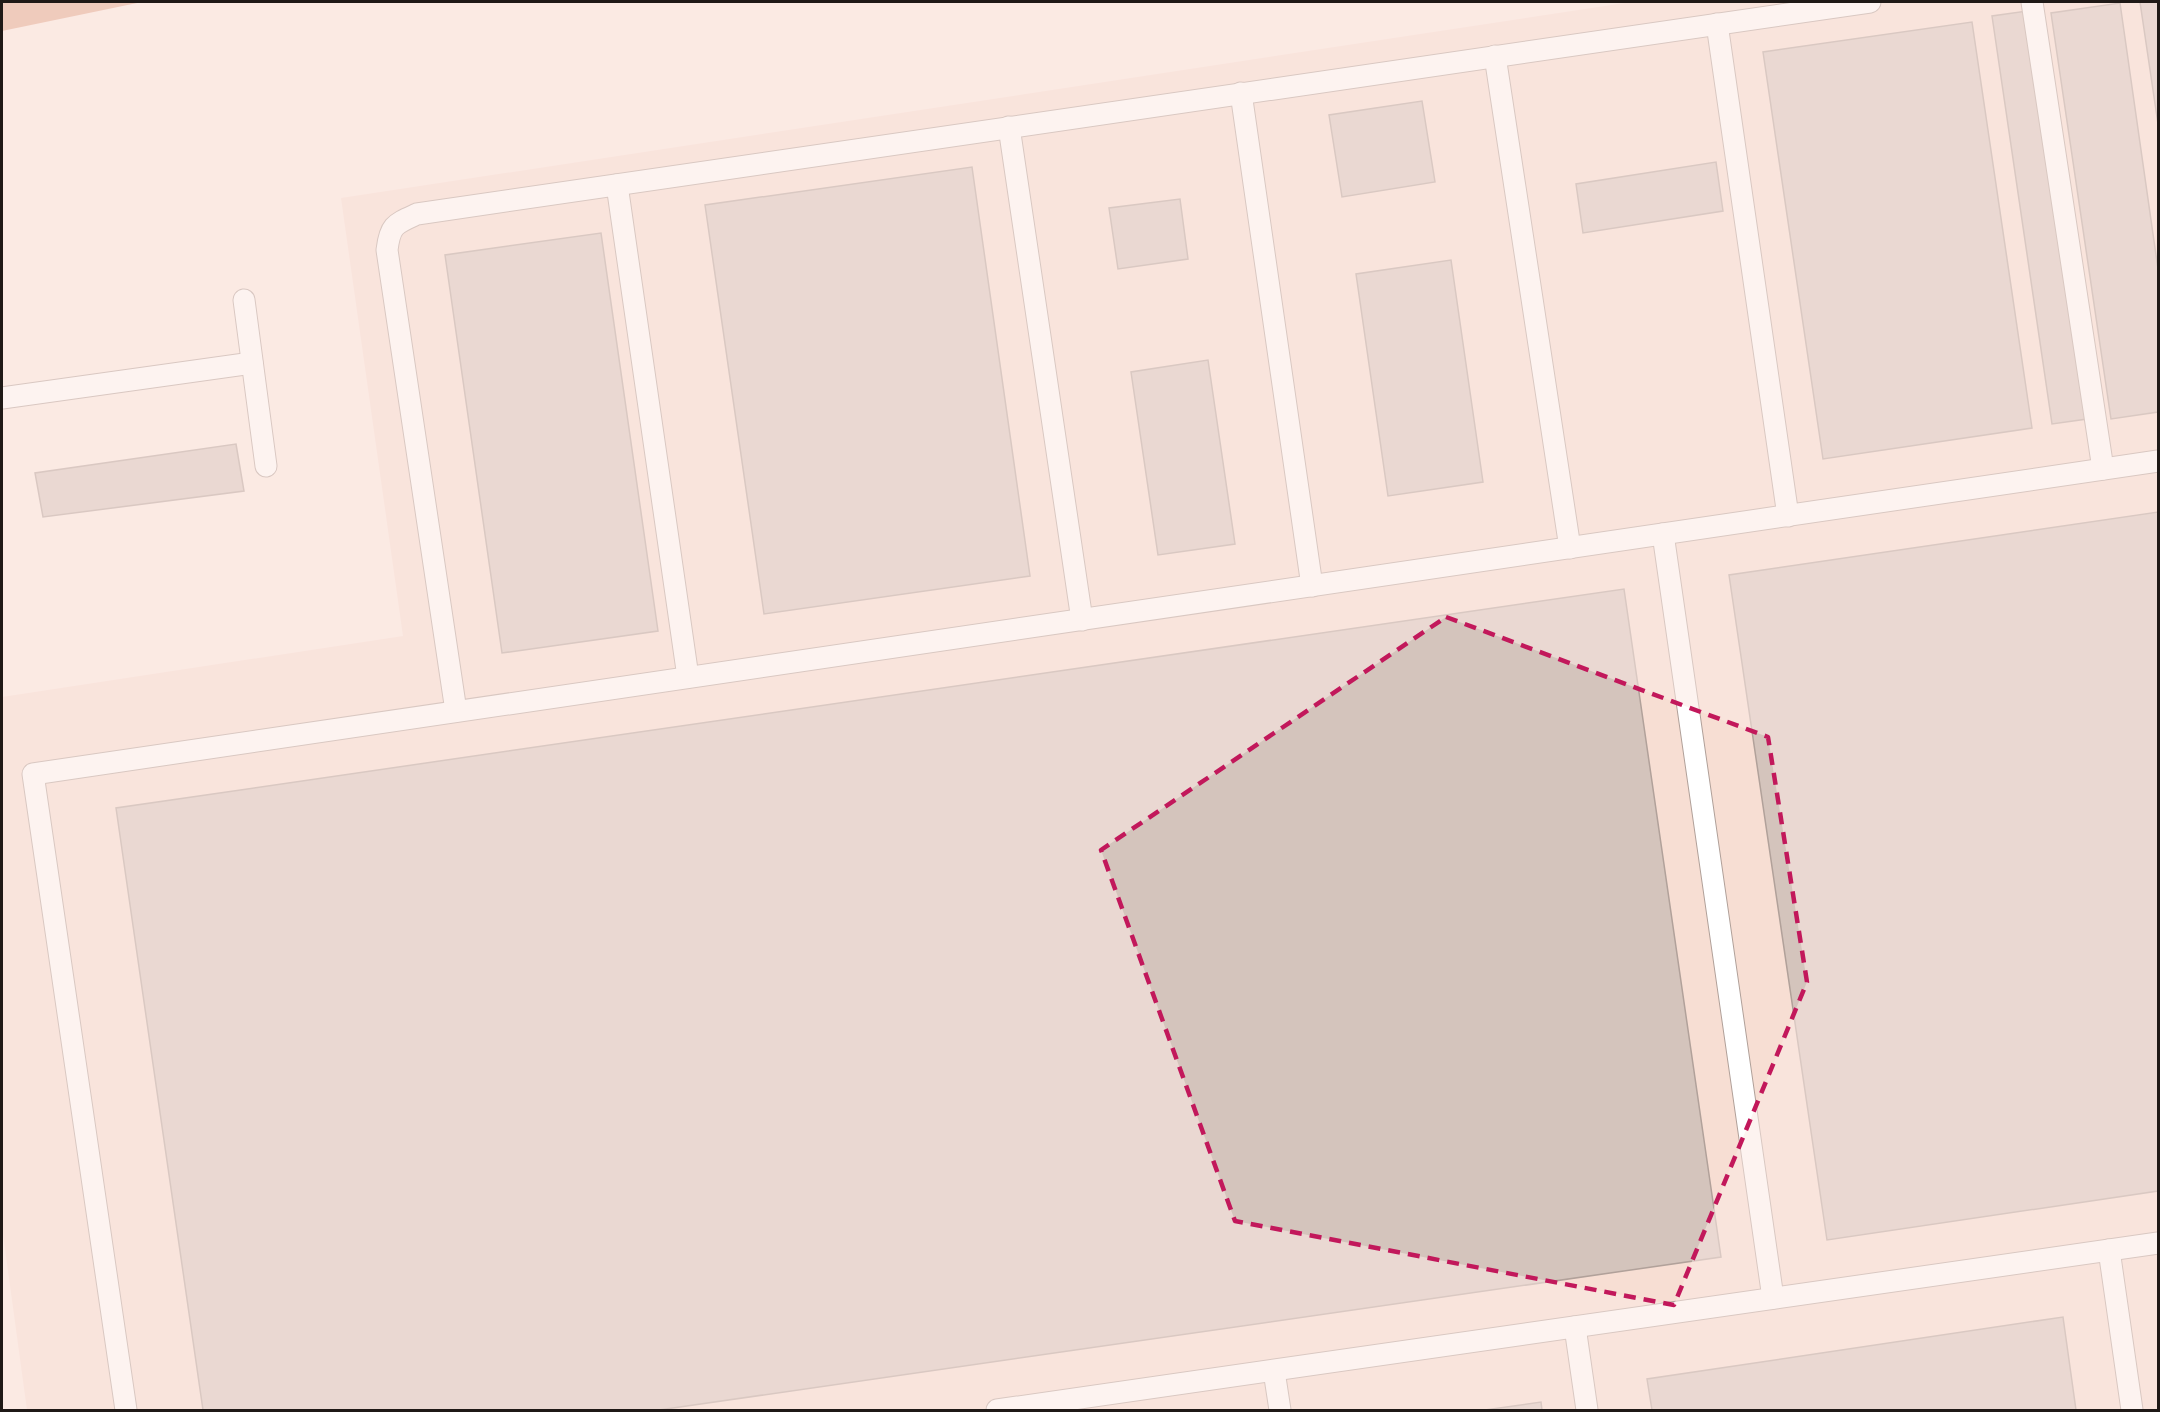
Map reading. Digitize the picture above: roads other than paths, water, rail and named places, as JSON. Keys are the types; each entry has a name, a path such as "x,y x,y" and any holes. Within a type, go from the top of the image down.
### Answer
{"lane":[{"path":"456,711 387,250 389,234 399,222 417,214 617,184 1870,2"},
{"path":"2032,2 2103,470"},
{"path":"1717,24 1788,516"},
{"path":"1495,56 1570,548"},
{"path":"1241,93 1312,586"},
{"path":"1010,127 1082,620"},
{"path":"617,184 688,677"},
{"path":"244,300 266,466"},
{"path":"2,398 252,363"},
{"path":"126,1410 33,774 2158,461"},
{"path":"1663,534 1773,1298"},
{"path":"997,1410 1067,1406 1274,1371 2158,1243"},
{"path":"2109,1250 2132,1410"},
{"path":"1575,1327 1587,1410"},
{"path":"1274,1371 1280,1410"}]}
